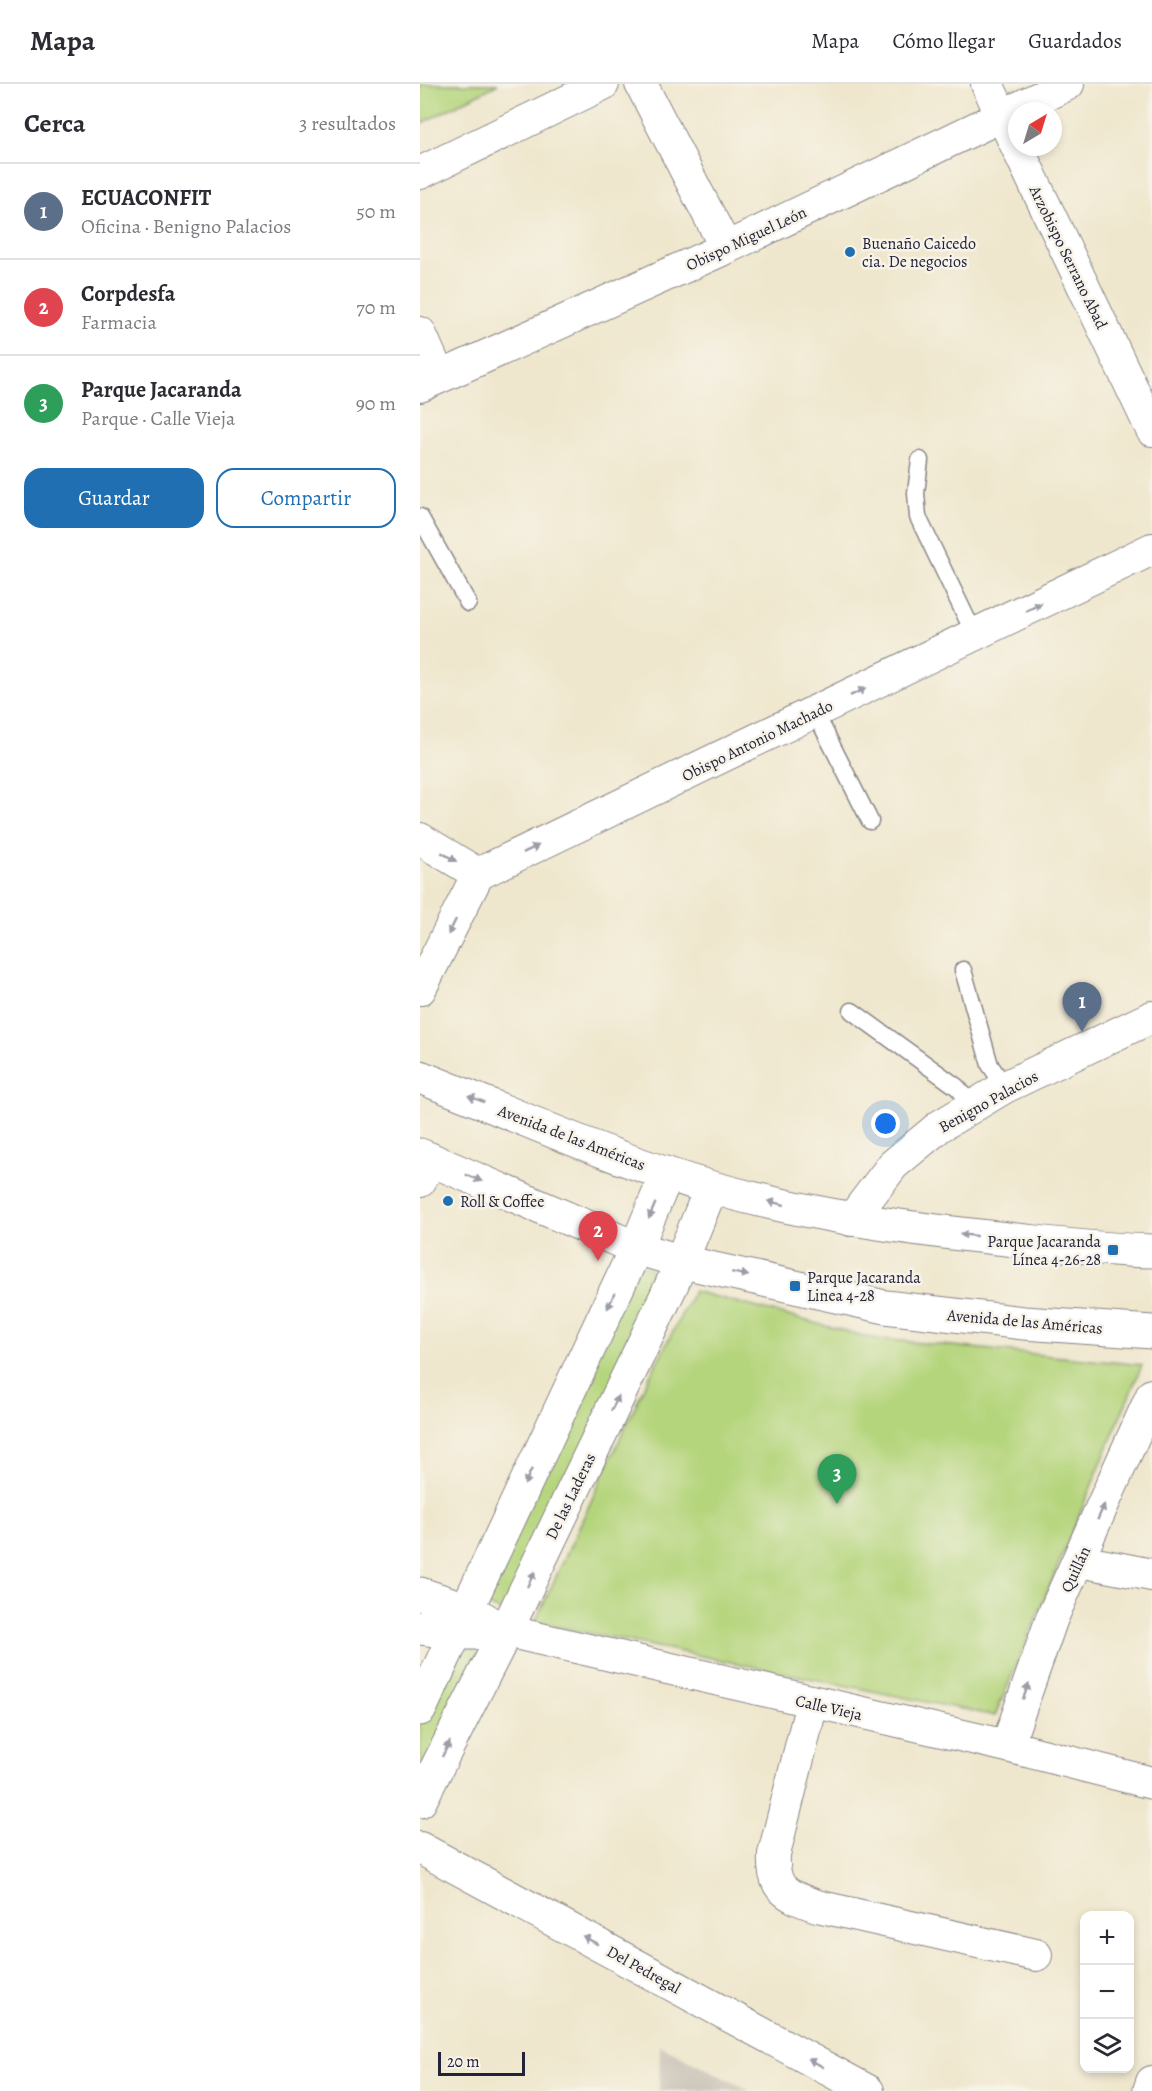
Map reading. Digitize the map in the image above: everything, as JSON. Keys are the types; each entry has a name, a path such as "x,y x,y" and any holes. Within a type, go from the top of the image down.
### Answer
{"main road":[{"name":"Avenida de las Américas","path":"420,1077 667,1174 711,1188 851,1220 996,1238 1113,1250 1152,1251"},
{"name":"Avenida de las Américas","path":"424,1165 636,1248 682,1262 885,1307 1024,1323 1152,1332"},
{"path":"420,1709 636,1248 667,1174"},
{"name":"De las Laderas","path":"420,1801 506,1631 682,1262 711,1188"},
{"name":"Calle Vieja","path":"420,1594 460,1621 506,1631"},
{"name":"Calle Vieja","path":"420,1628 460,1621"}],"street":[{"path":"420,173 603,84"},
{"path":"641,84 726,248"},
{"name":"Arzobispo Serrano Abad","path":"987,84 1152,430"},
{"name":"Obispo Miguel León","path":"430,381 726,248 1068,84"},
{"path":"420,333 430,381"},
{"name":"Obispo Antonio Machado","path":"478,874 1152,549"},
{"path":"420,839 478,874 420,989"},
{"name":"Benigno Palacios","path":"851,1220 893,1165 940,1126 1005,1087 1152,1017"},
{"name":"Quillán","path":"1007,1746 1052,1618 1080,1561 1152,1395"},
{"path":"1080,1561 1152,1575"},
{"name":"Calle Vieja","path":"506,1631 1007,1746 1152,1783"},
{"path":"812,1703 774,1854 773,1875 788,1896 817,1906 1036,1955"},
{"name":"Del Pedregal","path":"420,1848 867,2091"},
{"path":"1149,2091 1152,2082"}],"lane":[{"path":"920,460 916,493 918,517 967,619 979,634"},
{"path":"420,517 468,603"},
{"path":"815,712 870,821"},
{"path":"963,970 990,1065 1005,1087"},
{"path":"852,1011 957,1087 973,1105"}],"shaded area":[{"path":"660,2045 750,2091 659,2091"}],"green space":[{"path":"420,84 498,84 420,124"},
{"path":"636,1264 663,1273 507,1614 479,1602"},
{"path":"694,1291 871,1338 1142,1365 995,1716 535,1622 644,1387"},
{"path":"457,1643 486,1654 420,1786 420,1723"}],"place":[{"name":"Buenaño Caicedo cia. De negocios","path":"850,252"},
{"name":"ECUACONFIT","path":"1082,1032"},
{"name":"Roll & Coffee","path":"448,1201"},
{"name":"Parque Jacaranda Línea 4-26-28","path":"1113,1250"},
{"name":"Corpdesfa","path":"598,1261"},
{"name":"Parque Jacaranda Linea 4-28","path":"795,1286"},
{"name":"Parque Jacaranda","path":"837,1504"}]}
